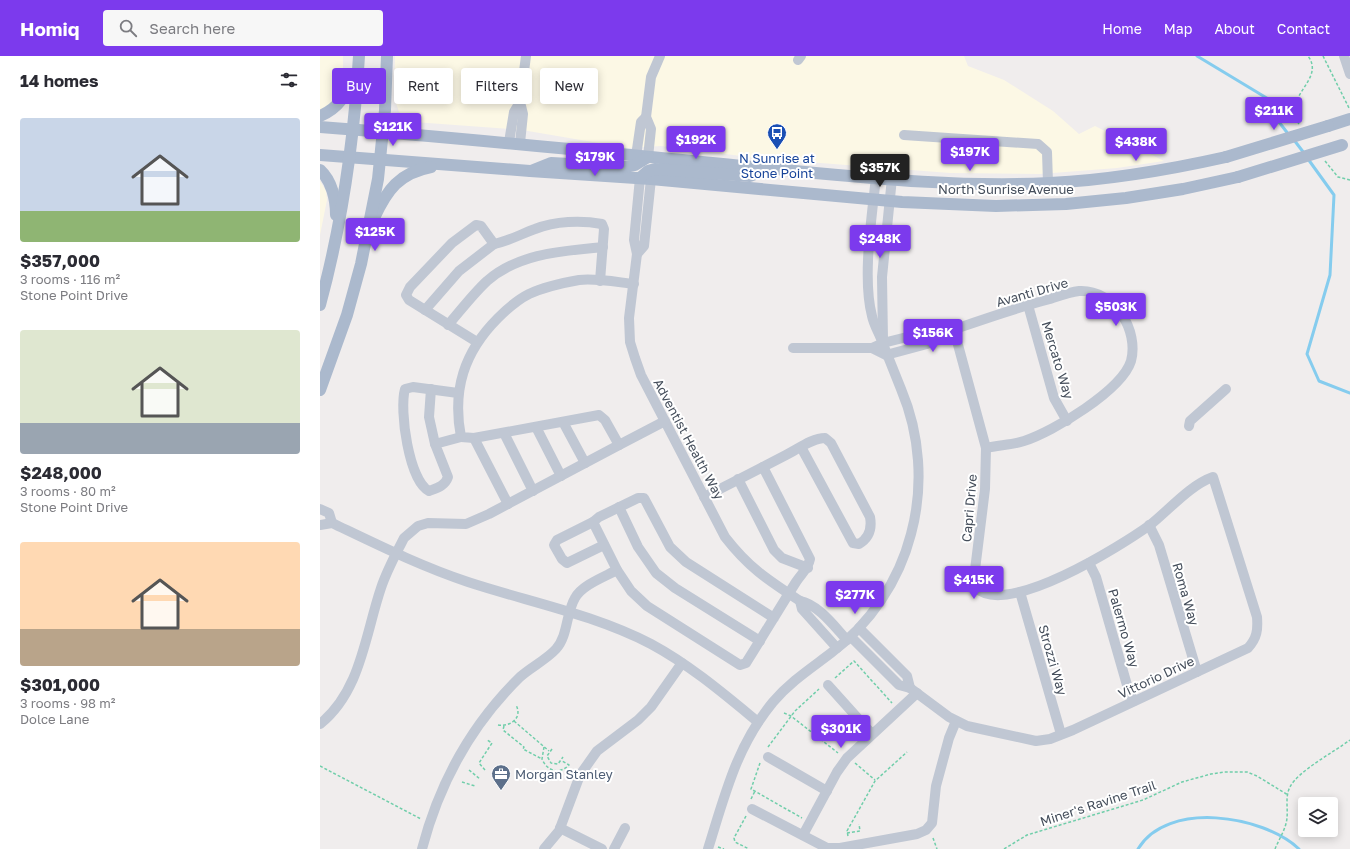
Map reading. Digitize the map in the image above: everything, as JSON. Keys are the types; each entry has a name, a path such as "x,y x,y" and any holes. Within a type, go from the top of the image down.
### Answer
{"main road":[{"path":"320,116 337,106 344,97 351,82 359,56"},
{"path":"320,305 336,234 349,158 353,130 359,56"},
{"path":"320,390 347,314 361,264 380,159 383,133 387,56"},
{"name":"North Sunrise Avenue","path":"320,127 515,143 770,168 974,184 1048,183 1133,175 1226,157 1350,119"},
{"name":"North Sunrise Avenue","path":"320,155 646,178 873,199 996,206 1066,204 1159,193 1238,177 1346,144"},
{"path":"530,171 551,163 626,167 635,165 642,156"},
{"path":"366,236 385,196 401,179 422,169 452,165"},
{"path":"646,178 648,171 655,169 750,176 762,173 770,168"},
{"path":"320,170 328,180 334,196 336,211 336,234"}],"street":[{"path":"515,143 522,114 520,102 526,56"},
{"path":"642,156 651,129 646,117 651,77 660,56"},
{"path":"1344,56 1350,74"},
{"path":"904,135 1038,144 1047,152 1048,183"},
{"path":"708,849 731,773 744,744 758,722 787,687 849,638 873,612 894,578 908,544 918,496 918,462 914,433 902,389 886,355 883,343 872,316 868,287 873,199 876,177"},
{"name":"Adventist Health Way","path":"646,178 634,240 637,254 629,318 630,342 641,375 725,537 741,558 760,575 800,601 807,602 816,608 849,638"},
{"path":"883,343 882,277 892,178"},
{"path":"425,310 459,271 494,244 536,228 560,223 593,222 602,224 604,229 600,281"},
{"path":"477,342 409,300 406,295 410,287 452,243 476,225 481,226 494,244"},
{"path":"448,325 488,281 514,264 546,253 603,247"},
{"path":"461,437 458,423 458,392 467,360 486,330 510,306 528,294 547,287 580,280 634,284"},
{"name":"Avanti Drive","path":"886,355 927,344 935,336 1028,304 1079,291 1096,293 1113,302 1124,318 1133,340 1130,362 1118,381 1067,421 1050,431 1023,442 986,448"},
{"name":"Mercato Way","path":"1028,304 1054,398 1067,421"},
{"name":"Capri Drive","path":"954,330 986,448 985,489 974,578 976,588 987,593 1020,592 1058,579 1089,563 1149,525 1202,482 1213,477"},
{"name":"Avanti Drive","path":"872,348 883,343 923,333 935,336"},
{"path":"914,335 917,347"},
{"path":"793,348 872,348 886,355"},
{"path":"431,389 429,417 434,444 448,477 446,483 429,491 424,488 410,452 404,420 402,398 404,389 413,387 431,389 458,392"},
{"path":"1189,426 1190,421 1226,390"},
{"path":"434,444 461,437 474,438 599,415 605,420 619,445"},
{"path":"320,724 336,709 350,686 381,586 404,538 418,526 428,522 466,524 508,504 665,421"},
{"path":"563,422 585,463"},
{"path":"536,427 561,476"},
{"path":"504,433 533,491"},
{"path":"474,438 508,504"},
{"path":"704,497 801,447 820,438 825,438 830,443 870,517 870,531 865,541 859,544 853,543 801,447"},
{"path":"593,522 617,570 631,591 647,606 740,665 746,663 797,581 808,568 810,559 762,467"},
{"name":"Vittorio Drive","path":"849,638 899,685 914,691 956,721 977,730 1036,741 1050,739 1248,648 1254,641 1258,628 1257,617 1213,477"},
{"path":"738,479 774,550 782,558 808,568"},
{"path":"604,545 567,563 554,545 557,540 619,507 638,498 644,498 670,547 686,562 774,618"},
{"path":"619,507 638,546 656,573 675,588 760,641"},
{"path":"320,508 329,513 332,523"},
{"path":"320,524 332,523 396,554 468,582 600,622 633,636 682,663 713,685 758,722"},
{"name":"Roma Way","path":"1149,525 1159,545 1197,672"},
{"name":"Palermo Way","path":"1089,563 1096,577 1129,692 1134,701"},
{"path":"422,849 427,830 444,785 460,753 494,706 517,681 557,648 575,598 580,591 617,570"},
{"name":"Strozzi Way","path":"1020,592 1061,734"},
{"name":"Adventist Health Way","path":"800,601 802,609 837,648"},
{"name":"Vittorio Drive","path":"859,628 907,676 914,691"},
{"path":"544,849 560,828 580,774 597,751 638,720 651,707 682,663"},
{"path":"892,678 900,669"},
{"path":"828,685 872,734"},
{"path":"803,835 826,791 847,758 914,691"},
{"path":"750,808 825,847 834,848 917,834 926,830 932,821 936,786 949,738 956,721"},
{"path":"768,757 826,791"},
{"path":"560,828 602,849"},
{"path":"614,849 625,828"}],"path":[{"path":"1323,56 1350,110"},
{"path":"828,685 854,661 895,706"},
{"path":"498,725 504,726 514,721 518,712 516,705"},
{"path":"784,713 791,716 839,753"},
{"path":"514,721 549,751"},
{"path":"504,726 504,730 524,747 523,749 542,759 546,767 553,770 563,770 569,765 562,761"},
{"path":"484,770 478,763 492,743 487,740"},
{"path":"1275,849 1286,827 1288,795 1292,784 1304,772 1350,740"},
{"path":"542,759 544,747"},
{"path":"551,763 548,758 549,751 552,749"},
{"path":"849,840 847,833 876,780 907,752"},
{"path":"546,767 551,763 558,764 563,758"},
{"path":"852,761 876,780"},
{"path":"320,766 421,819"},
{"path":"468,770 480,778"},
{"name":"Miner's Ravine Trail","path":"1004,849 1027,835 1143,800 1182,782 1211,774 1224,772 1247,772 1268,782 1278,790 1288,795"},
{"path":"462,782 476,786"},
{"path":"749,849 735,842 734,838 750,808 755,791"},
{"path":"847,833 860,831 859,824"},
{"path":"930,834 936,841 937,849"}],"shaded area":[{"path":"320,56 343,56 343,68 332,68 332,104 320,114"},
{"path":"395,56 964,56 968,66 1004,80 1053,111 1079,134 1095,126 1164,161 1117,168 1040,174 950,173 757,158 661,146 628,148 522,130 414,122 399,112 396,104 453,104 453,68 395,68"},
{"path":"320,181 326,191 327,200 320,235"}],"waterway":[{"path":"1197,56 1270,100 1279,122 1289,135"},
{"path":"1294,140 1304,153"},
{"path":"1308,159 1334,195 1330,275 1307,354 1319,381 1350,393"},
{"path":"1138,849 1152,834 1170,824 1192,819 1216,818 1240,821 1263,828 1283,837 1299,849"}],"place":[{"name":"N Sunrise at Stone Point","path":"777,150"},
{"name":"Morgan Stanley","path":"501,791"}]}
